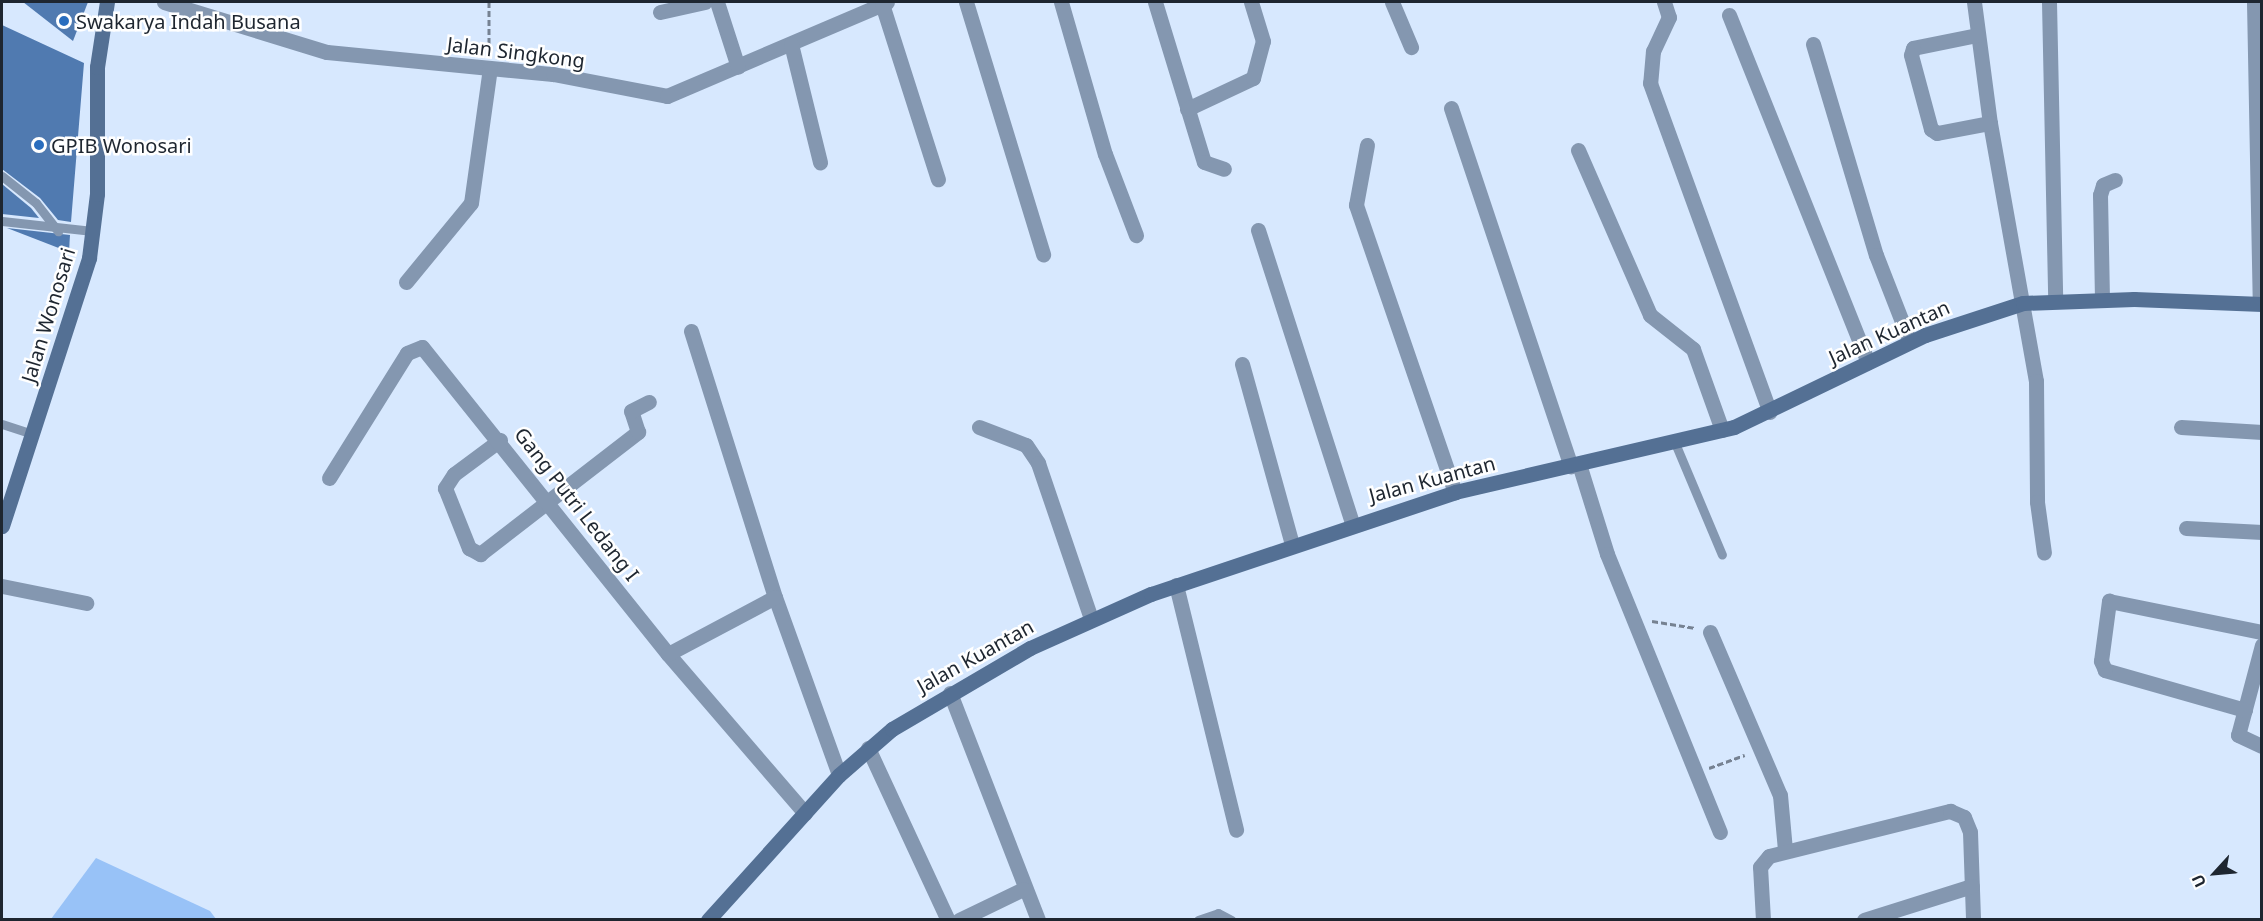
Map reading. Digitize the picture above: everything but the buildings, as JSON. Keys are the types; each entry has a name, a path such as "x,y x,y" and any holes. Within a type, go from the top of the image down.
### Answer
{"street":[{"name":"Jalan Wonosari","path":"2,526 85,278 92,231 97,67 107,2"},
{"name":"Jalan Singkong","path":"164,2 327,52 554,74 667,96 738,68 884,3"},
{"path":"660,12 705,2"},
{"path":"717,2 738,68"},
{"path":"966,2 1043,255"},
{"path":"1061,2 1105,154 1136,235"},
{"path":"1155,2 1187,110 1207,167 1224,169"},
{"path":"1187,110 1253,78 1263,41 1251,2"},
{"path":"1392,2 1411,47"},
{"path":"1664,2 1669,17 1653,51 1650,83 1770,412"},
{"path":"1974,2 1990,123 2036,381 2037,502 2044,554"},
{"path":"2049,2 2055,300"},
{"path":"2254,2 2259,49 2261,304"},
{"path":"884,3 938,178"},
{"path":"1729,15 1868,362"},
{"path":"1977,35 1913,48 1911,55 1931,129 1937,133 1990,123"},
{"path":"791,44 820,162"},
{"path":"1813,44 1876,255 1910,342"},
{"path":"406,282 471,203 490,68"},
{"path":"1451,108 1575,465 1635,624 1719,832"},
{"path":"1367,145 1356,205 1455,492"},
{"path":"1578,150 1650,315 1693,349 1722,430"},
{"path":"2102,299 2100,195 2103,185 2115,180"},
{"path":"1258,231 1352,522"},
{"name":"Jalan Kuantan","path":"708,920 839,775 868,748 950,693 1091,619 1176,585 1352,522 1455,492 1675,443 1722,430 1770,412 1910,342 2023,303 2102,299 2261,304"},
{"path":"691,331 775,597 839,775"},
{"name":"Gang Putri Ledang I","path":"330,478 374,402 417,346 500,440 668,654 805,813"},
{"path":"1242,364 1292,544"},
{"path":"500,440 454,474 445,488 469,548 485,552 638,432 631,411 649,402"},
{"path":"979,427 1026,445 1038,463 1091,619"},
{"path":"2181,427 2262,432"},
{"path":"2186,528 2262,532"},
{"path":"1176,585 1236,830"},
{"path":"2,586 86,603"},
{"path":"668,654 775,597"},
{"path":"2245,710 2105,670 2101,661 2109,601 2262,632"},
{"path":"1710,632 1782,802 1785,850"},
{"path":"2262,645 2238,737 2262,746"},
{"path":"950,693 1023,889 1038,920"},
{"path":"868,748 948,920"},
{"path":"1762,920 1760,867 1769,855 1950,811 1968,823 1974,920"},
{"path":"1864,919 1972,886"},
{"path":"959,920 1023,889"}],"lane":[{"path":"2,176 36,203 58,231"},
{"path":"2,221 58,231 92,231"},
{"path":"2,424 33,434"},
{"path":"1675,443 1722,555"},
{"path":"1198,920 1218,913 1231,920"}],"path":[{"path":"489,2 490,68"},
{"path":"1635,624 1673,621 1710,632"},
{"path":"1696,773 1759,750"}],"shaded area":[{"path":"96,858 210,911 216,919 51,919"}],"place":[{"name":"Swakarya Indah Busana","path":"64,21"},
{"name":"GPIB Wonosari","path":"39,145"}]}
